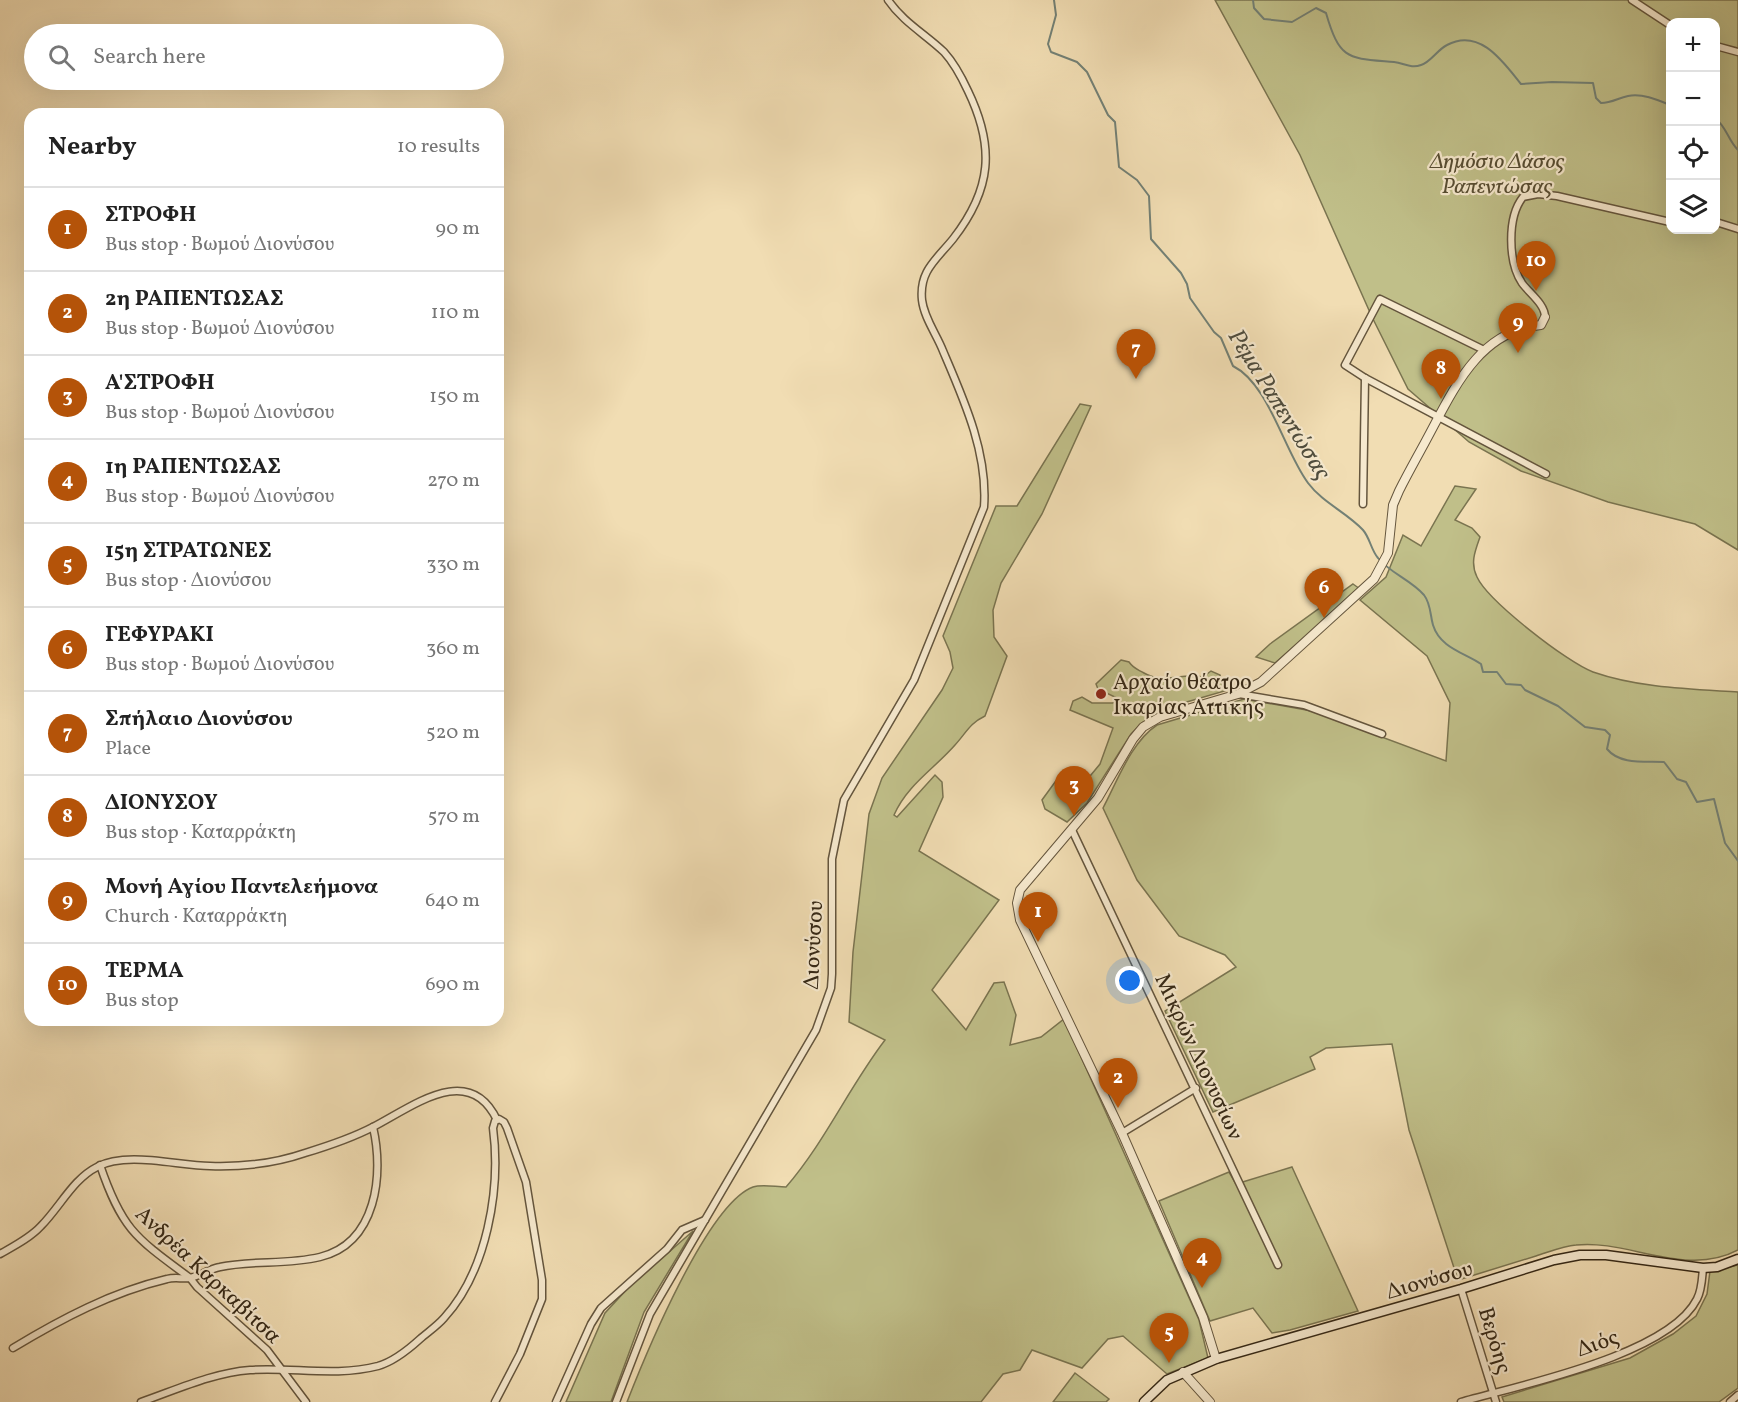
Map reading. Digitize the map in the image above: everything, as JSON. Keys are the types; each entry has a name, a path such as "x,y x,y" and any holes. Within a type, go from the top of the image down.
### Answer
{"main road":[{"name":"Διονύσου","path":"1144,1402 1157,1388 1183,1372 1216,1359 1554,1260 1580,1255 1615,1256 1703,1268 1716,1267 1738,1259"}],"street":[{"name":"Διονύσου","path":"616,1402 650,1314 816,1030 831,988 832,859 844,800 914,680 984,507 986,481 983,460 958,387 925,310 921,288 927,269 953,238 971,211 980,191 988,153 984,129 961,76 945,54 899,16 888,0"},
{"path":"1632,0 1666,22"},
{"path":"1720,47 1738,52"},
{"path":"1216,1359 1203,1317 1122,1133 1018,915 1017,903 1023,884 1072,830 1105,788 1133,739 1143,727 1160,717 1238,694 1269,676 1378,573 1388,553 1395,501 1459,378 1484,350 1517,330 1541,325 1545,317 1544,310 1521,281 1514,261 1513,225 1517,207 1523,197 1538,194 1557,196 1666,221"},
{"path":"1720,223 1738,229"},
{"path":"1484,350 1380,298 1345,364 1365,378 1546,474"},
{"path":"1363,504 1365,378"},
{"path":"1238,694 1304,705 1382,734"},
{"name":"Μικρών Διονυσίων","path":"1072,830 1278,1265"},
{"path":"1122,1133 1196,1088"},
{"path":"0,1254 39,1228 78,1182 100,1165 157,1161 210,1167 244,1165 303,1154 373,1127 427,1098 455,1092 476,1095 486,1100 498,1120 504,1122 507,1128 526,1182 542,1280 542,1299 520,1354 495,1402"},
{"path":"141,1402 231,1373 350,1372 381,1365 412,1346 444,1317 466,1286 489,1225 496,1181 493,1128 498,1120"},
{"path":"13,1348 82,1309 171,1278 190,1278 221,1267 323,1257 340,1248 360,1231 376,1198 379,1168 373,1127"},
{"name":"Ανδρέα Καρκαβίτσα","path":"100,1165 111,1197 125,1223 143,1243 190,1278 197,1287 236,1320 285,1371 306,1402"},
{"path":"556,1402 591,1324 601,1308 667,1249 682,1230 706,1219"},
{"name":"Διός","path":"1461,1402 1625,1353 1673,1327 1698,1298 1703,1268"},
{"name":"Βερόης","path":"1461,1289 1496,1402"},
{"path":"1183,1372 1210,1402"},
{"path":"1730,1402 1738,1395"}],"green space":[{"name":"Δημόσιο Δάσος Ραπεντώσας","path":"1215,0 1738,0 1738,550 1695,524 1608,502 1521,471 1469,442 1408,389 1372,317 1300,155"},
{"path":"1080,404 1091,406 1042,514 1001,583 993,610 994,637 1007,656 985,716 972,725 947,754 913,786 899,804 894,815 897,817 935,775 942,782 943,797 919,851 999,900 932,990 966,1030 994,983 1004,982 1016,1015 1010,1045 1041,1037 1064,1019 1199,1320 1208,1358 1167,1374 1123,1336 1108,1339 1082,1368 1032,1350 1020,1370 1003,1374 981,1402 627,1402 663,1318 698,1250 716,1221 735,1199 753,1187 786,1187 813,1152 885,1040 849,1022 853,952 869,814 882,778 942,690 953,668 950,652 943,636 996,506 1017,506"},
{"path":"1455,486 1476,489 1455,520 1472,528 1480,537 1474,562 1477,577 1496,601 1548,644 1581,666 1610,677 1665,687 1738,692 1738,1250 1718,1258 1677,1259 1616,1247 1576,1245 1458,1280 1409,1130 1392,1044 1326,1048 1310,1057 1315,1069 1213,1112 1165,1011 1236,967 1225,955 1179,936 1137,880 1103,808 1132,752 1148,732 1157,725 1244,699 1312,711 1446,761 1450,703 1427,656 1360,600 1386,577 1403,535 1421,546"},
{"path":"1353,584 1360,589 1275,663 1256,657 1270,644"},
{"path":"1121,660 1129,662 1134,668 1144,673 1159,678 1203,677 1211,671 1220,675 1222,684 1228,690 1173,706 1143,722 1131,734 1087,803 1067,822 1045,809 1042,800 1058,778 1068,777 1073,786 1081,787 1100,764 1113,728 1070,710 1073,701 1082,697 1092,703 1113,703 1117,698 1098,689 1096,684"},
{"path":"1292,1167 1358,1311 1272,1333 1253,1308 1210,1321 1159,1201 1229,1172 1236,1184"},
{"path":"693,1231 644,1312 611,1402 566,1402 605,1313 629,1287"},
{"path":"1738,1265 1738,1388 1719,1402 1504,1402 1502,1397 1630,1358 1673,1334 1696,1316 1707,1294 1710,1271"},
{"path":"1075,1373 1109,1399 1106,1402 1053,1402"}],"waterway":[{"name":"Ρέμα Ραπεντώσας","path":"1054,0 1056,15 1048,44 1051,52 1077,62 1087,72 1108,115 1115,122 1119,167 1137,180 1149,196 1151,239 1181,273 1187,284 1190,298 1214,332 1221,338 1233,366 1257,387 1299,470 1308,483 1363,530 1376,555 1383,563 1424,595 1436,633 1447,645 1481,664 1483,672 1497,672 1506,684 1521,685 1525,690 1558,706 1585,727 1605,730 1610,735 1607,749 1612,754 1626,760 1664,762 1677,779 1686,782 1697,802 1714,799 1725,843 1738,861"},
{"name":"Ρέμα Ραπεντώσας","path":"1253,0 1254,8 1264,19 1292,22 1316,8 1326,13 1331,29 1342,49 1356,57 1417,66 1428,61 1447,45 1459,41 1470,41 1490,50 1521,84 1593,83 1596,98 1601,103 1639,95 1666,104"},
{"name":"Ρέμα Ραπεντώσας","path":"1720,123 1738,150"}],"place":[{"name":"ΤΕΡΜΑ","path":"1536,291"},
{"name":"Μονή Αγίου Παντελεήμονα","path":"1518,353"},
{"name":"Σπήλαιο Διονύσου","path":"1136,379"},
{"name":"ΔΙΟΝΥΣΟΥ","path":"1441,399"},
{"name":"ΓΕΦΥΡΑΚΙ","path":"1324,618"},
{"name":"Αρχαίο θέατρο Ικαρίας Αττικής","path":"1101,694"},
{"name":"Α'ΣΤΡΟΦΗ","path":"1074,816"},
{"name":"ΣΤΡΟΦΗ","path":"1038,942"},
{"name":"2η ΡΑΠΕΝΤΩΣΑΣ","path":"1118,1108"},
{"name":"1η ΡΑΠΕΝΤΩΣΑΣ","path":"1202,1288"},
{"name":"15η ΣΤΡΑΤΩΝΕΣ","path":"1169,1363"}]}
